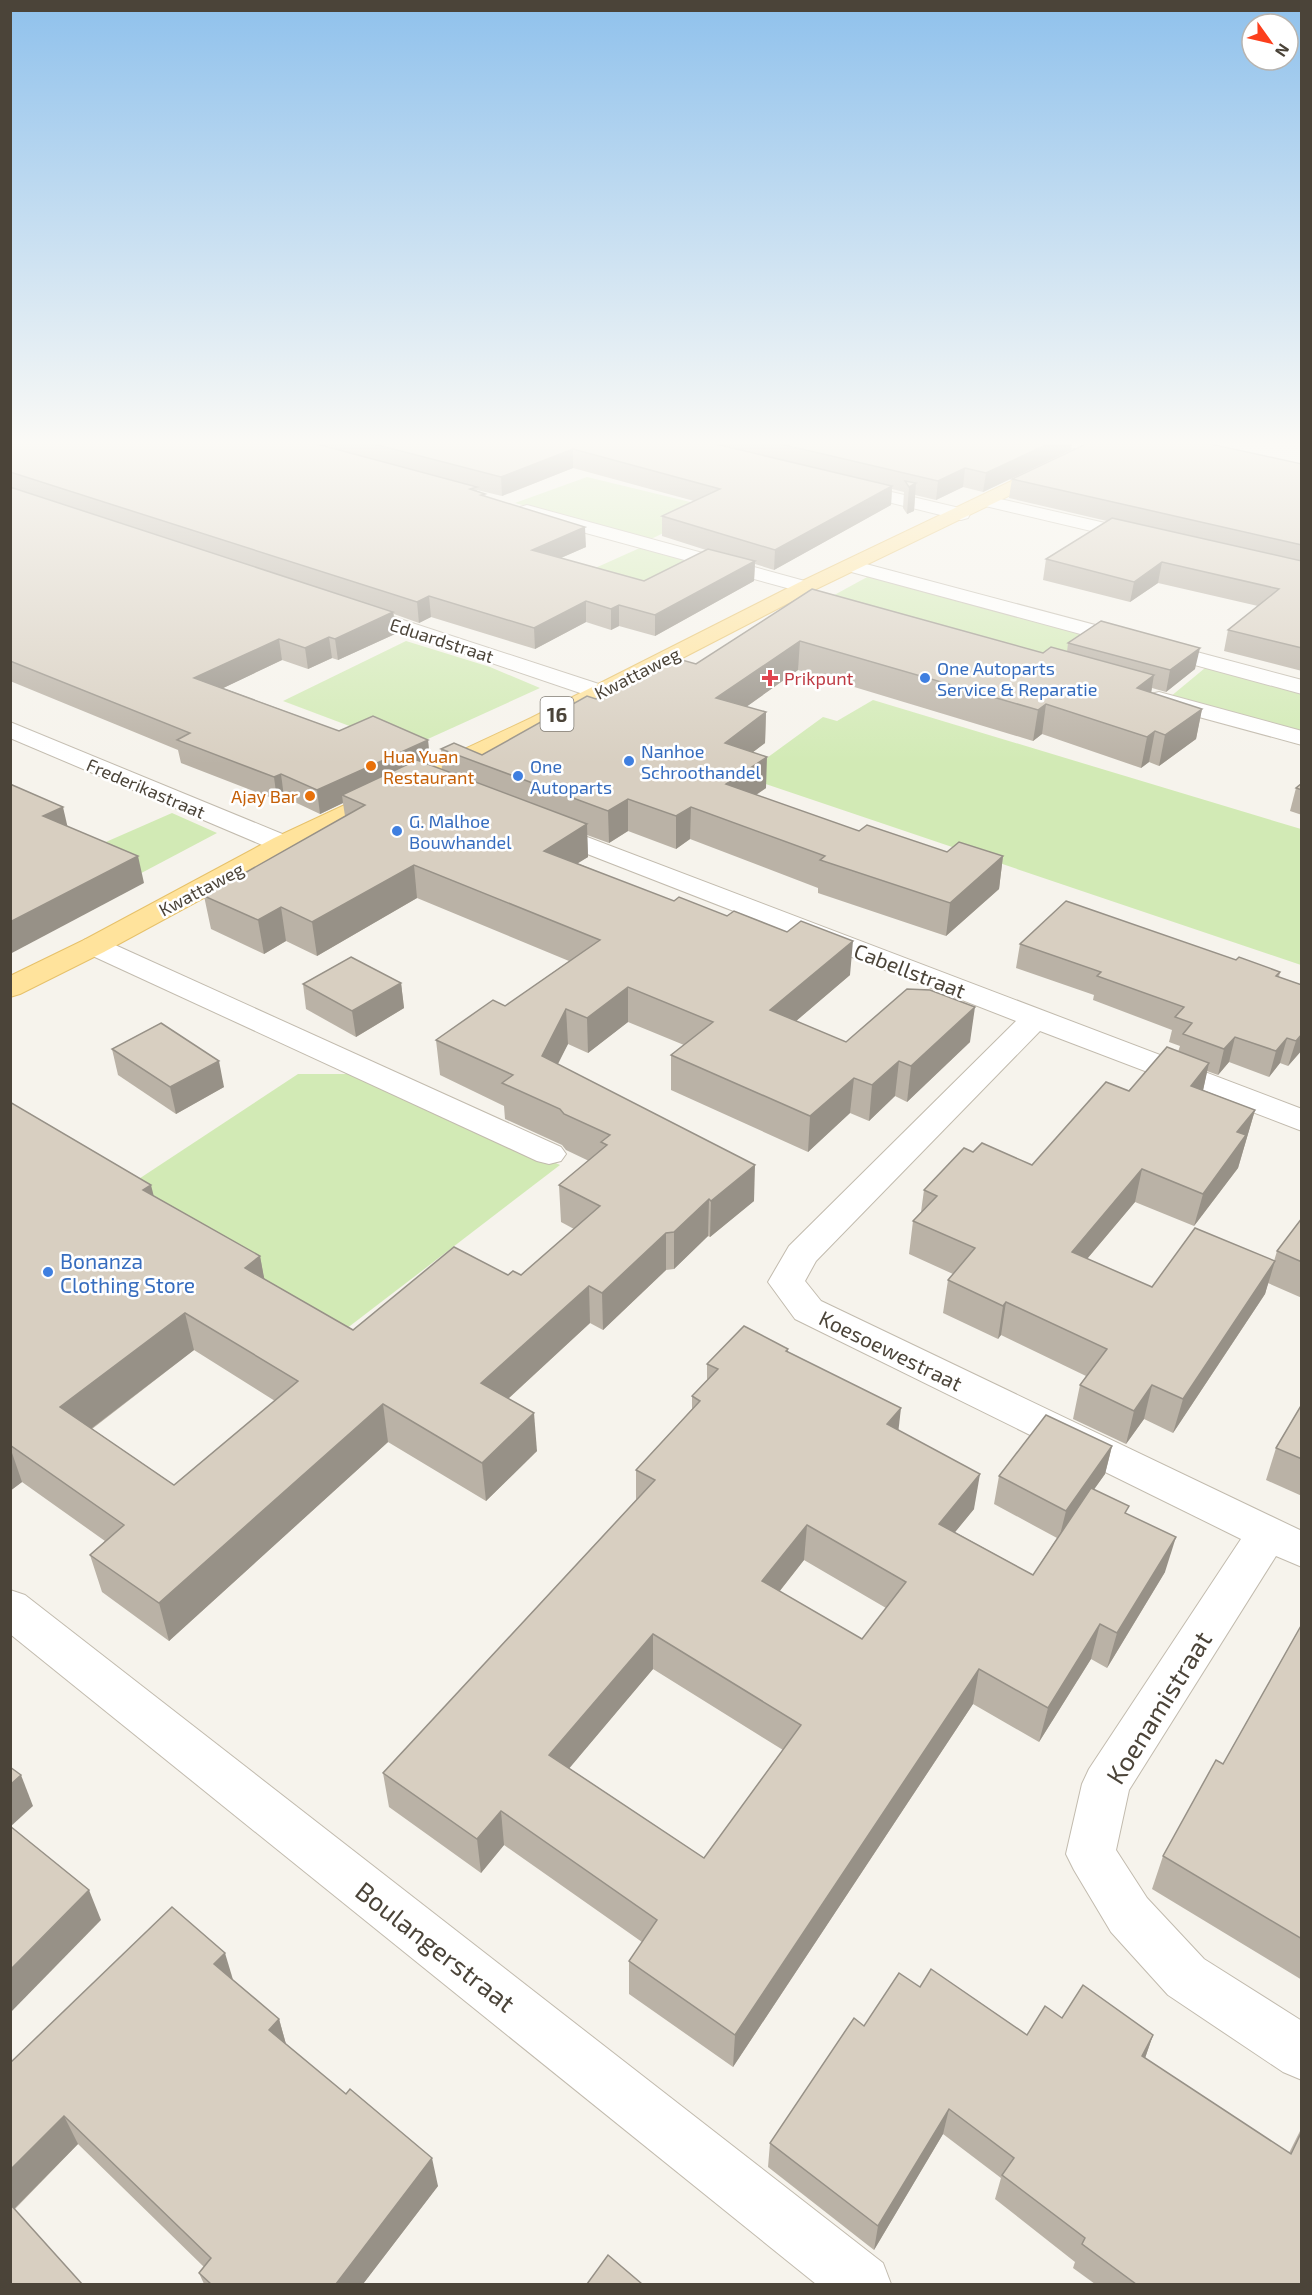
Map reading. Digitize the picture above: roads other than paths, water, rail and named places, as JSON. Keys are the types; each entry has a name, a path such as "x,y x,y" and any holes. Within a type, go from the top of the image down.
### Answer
{"main road":[{"name":"Kwattaweg","path":"10,988 94,946 283,844 600,692 796,592 885,550"}],"street":[{"path":"655,550 796,592 821,606"},
{"path":"851,566 1302,687"},
{"name":"Eduardstraat","path":"328,602 600,692"},
{"path":"1142,694 1302,738"},
{"name":"Frederikastraat","path":"10,729 283,844"},
{"path":"418,780 451,792"},
{"name":"Cabellstraat","path":"517,818 1302,1121"},
{"path":"94,946 549,1154"},
{"name":"Koesoewestraat","path":"1036,1018 802,1254 786,1282 808,1310 1285,1542"},
{"name":"Koenamistraat","path":"1285,1542 1106,1784 1091,1854 1129,1915 1186,1977 1302,2053"},
{"name":"Boulangerstraat","path":"10,1608 862,2284"}],"place":[{"name":"Prikpunt","path":"770,678"},
{"name":"One Autoparts Service & Reparatie","path":"925,678"},
{"name":"Nanhoe Schroothandel","path":"629,761"},
{"name":"Hua Yuan Restaurant","path":"371,766"},
{"name":"One Autoparts","path":"518,776"},
{"name":"Ajay Bar","path":"310,796"},
{"name":"G. Malhoe Bouwhandel","path":"397,831"},
{"name":"Bonanza Clothing Store","path":"48,1272"}]}
